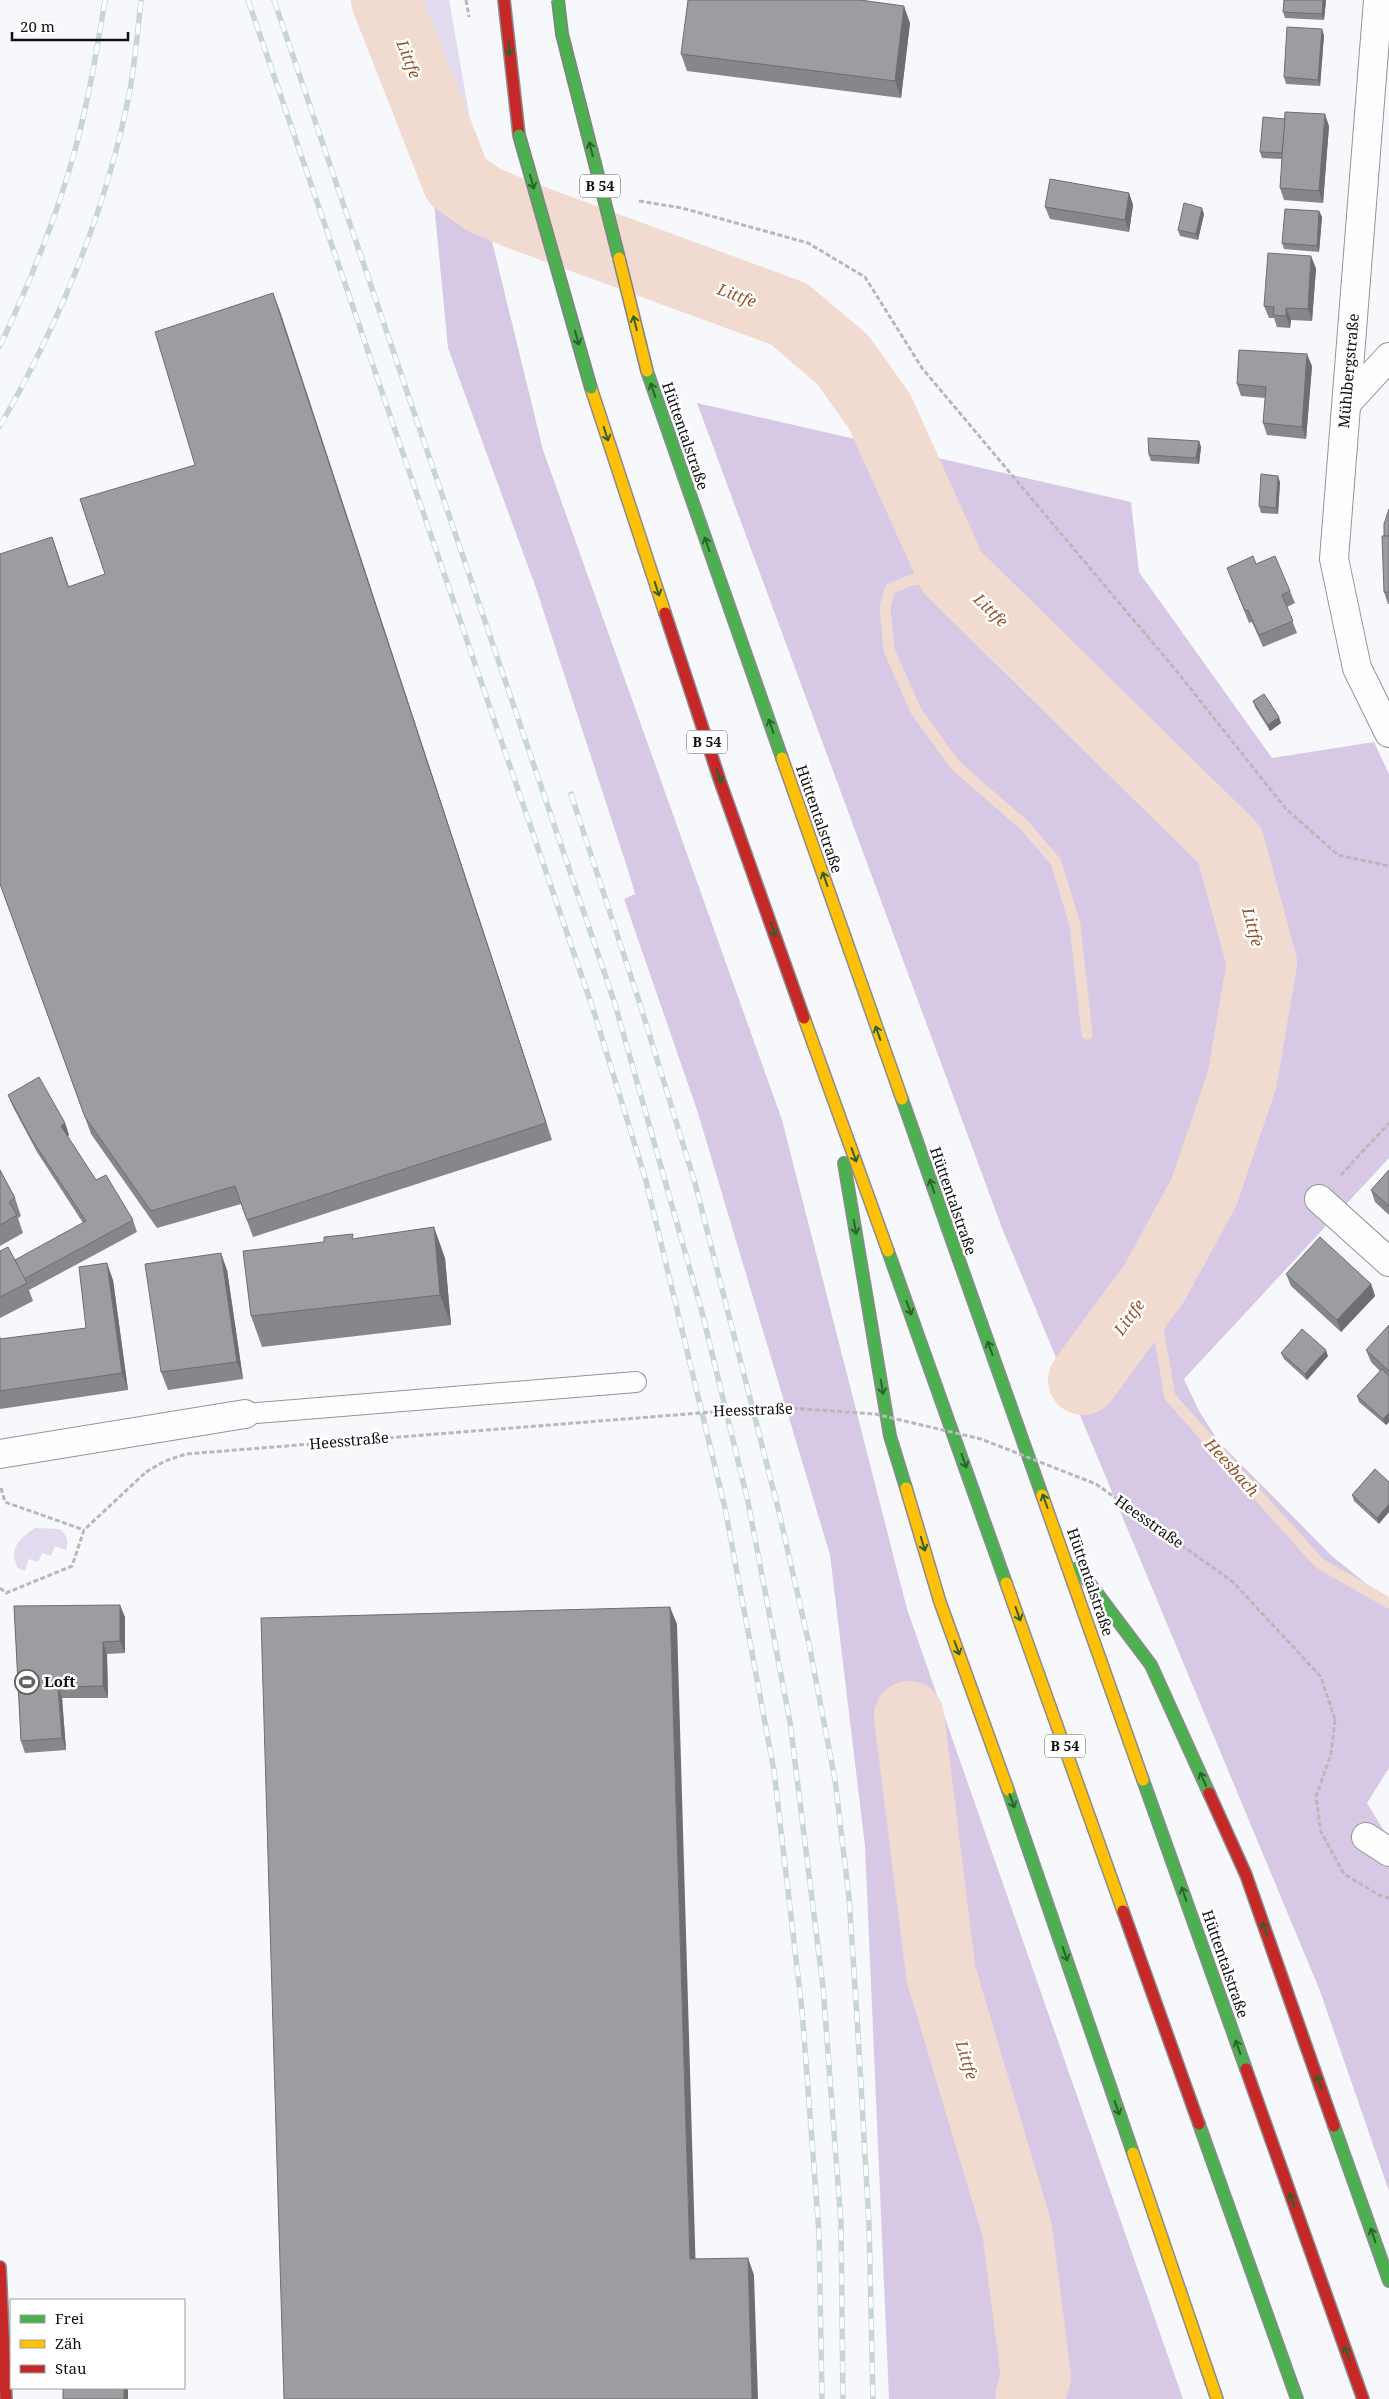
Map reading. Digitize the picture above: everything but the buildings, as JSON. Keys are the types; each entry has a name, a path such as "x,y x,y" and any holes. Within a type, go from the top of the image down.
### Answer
{"main road":[{"name":"B 54","path":"504,0 519,135 591,388 720,780 1297,2399"},
{"name":"Hüttentalstraße","path":"558,0 562,34 647,370 948,1232 1062,1547 1363,2399"},
{"path":"832,1093 890,1436 940,1602 987,1728 1217,2399"},
{"path":"1062,1547 1151,1665 1246,1876 1389,2281"},
{"path":"0,2267 6,2399"}],"street":[{"name":"Mühlbergstraße","path":"1378,0 1334,559 1357,668 1389,733"},
{"path":"1347,403 1389,357"},
{"path":"1319,1199 1389,1262"},
{"path":"0,1454 244,1414"},
{"path":"1366,1837 1389,1852"}],"lane":[{"path":"244,1414 636,1382"}],"path":[{"path":"466,0 469,19"},
{"path":"635,201 682,208 808,243 865,277 922,368 1179,674 1286,809 1338,855 1389,866"},
{"path":"1319,1199 1389,1123"},
{"name":"Heesstraße","path":"0,1588 6,1594 72,1566 84,1530 146,1472 165,1461 186,1454 775,1406 875,1414 981,1439 1096,1484 1234,1582 1321,1677 1335,1720"},
{"path":"0,1485 5,1502 84,1530"}],"shaded area":[{"path":"368,0 449,0 490,233 431,172"},
{"path":"431,172 490,233 543,450 782,1120 907,1609 1183,2399 889,2399 865,1846 830,1555 697,1110 624,899 635,894 628,870 536,588 448,348"},
{"path":"697,403 1131,502 1139,572 1272,758 1374,742 1389,774 1389,1158 1184,1379 1199,1411 1219,1442 1332,1556 1389,1602 1389,1768 1367,1803 1389,1839 1389,2191 1320,1991 1002,1228"},
{"path":"35,1528 60,1529 67,1538 67,1547 66,1550 55,1546 51,1556 42,1553 38,1562 29,1559 25,1571 18,1568 14,1555 15,1550 20,1540"}],"waterway":[{"name":"Littfe","path":"386,0 457,181 484,200 517,214 789,314 843,360 880,412 952,572 1230,845 1262,963 1242,1080 1204,1192 1155,1282 1083,1380"},
{"path":"952,572 908,581 890,589 885,607 889,650 916,711 955,765 1024,825 1056,862 1075,925 1087,1034"},
{"name":"Heesbach","path":"1155,1282 1155,1311 1170,1397 1319,1563 1389,1603"},
{"name":"Littfe","path":"909,1716 941,1974 1017,2229 1036,2376 1030,2399"}],"railway":[{"path":"0,346 42,248 69,172 89,92 105,0"},
{"path":"0,426 42,346 79,263 95,221 120,134 130,90 141,0"},
{"path":"248,0 594,1012 646,1181 725,1508 774,1771 802,2010 819,2233 822,2399"},
{"path":"274,0 615,1004 702,1312 748,1502 790,1722 823,1987 841,2223 843,2399"},
{"path":"571,794 639,1001 695,1183 778,1508 809,1644 835,1780 849,1898 857,2017 869,2224 873,2399"}],"traffic: fast":[{"path":"558,0 562,34 619,258"},
{"path":"519,135 591,388"},
{"path":"647,371 782,758"},
{"path":"902,1099 1042,1495"},
{"path":"844,1163 890,1436 906,1488"},
{"path":"888,1251 1006,1583"},
{"path":"1078,1568 1151,1665 1209,1793"},
{"path":"1143,1780 1246,2069"},
{"path":"1008,1790 1133,2153"},
{"path":"1199,2124 1297,2399"},
{"path":"1334,2126 1389,2281"}],"traffic: slow":[{"path":"619,258 647,371"},
{"path":"591,388 665,613"},
{"path":"782,758 902,1099"},
{"path":"804,1018 888,1251"},
{"path":"906,1488 940,1602 1008,1790"},
{"path":"1042,1495 1143,1780"},
{"path":"1006,1583 1123,1911"},
{"path":"1133,2153 1217,2399"}],"traffic: jam":[{"path":"504,0 519,135"},
{"path":"665,613 720,781 804,1018"},
{"path":"1209,1793 1246,1875 1334,2126"},
{"path":"1123,1911 1199,2124"},
{"path":"1246,2069 1363,2399"},
{"path":"0,2267 6,2399"}],"place":[{"name":"Loft","path":"27,1682"}]}
